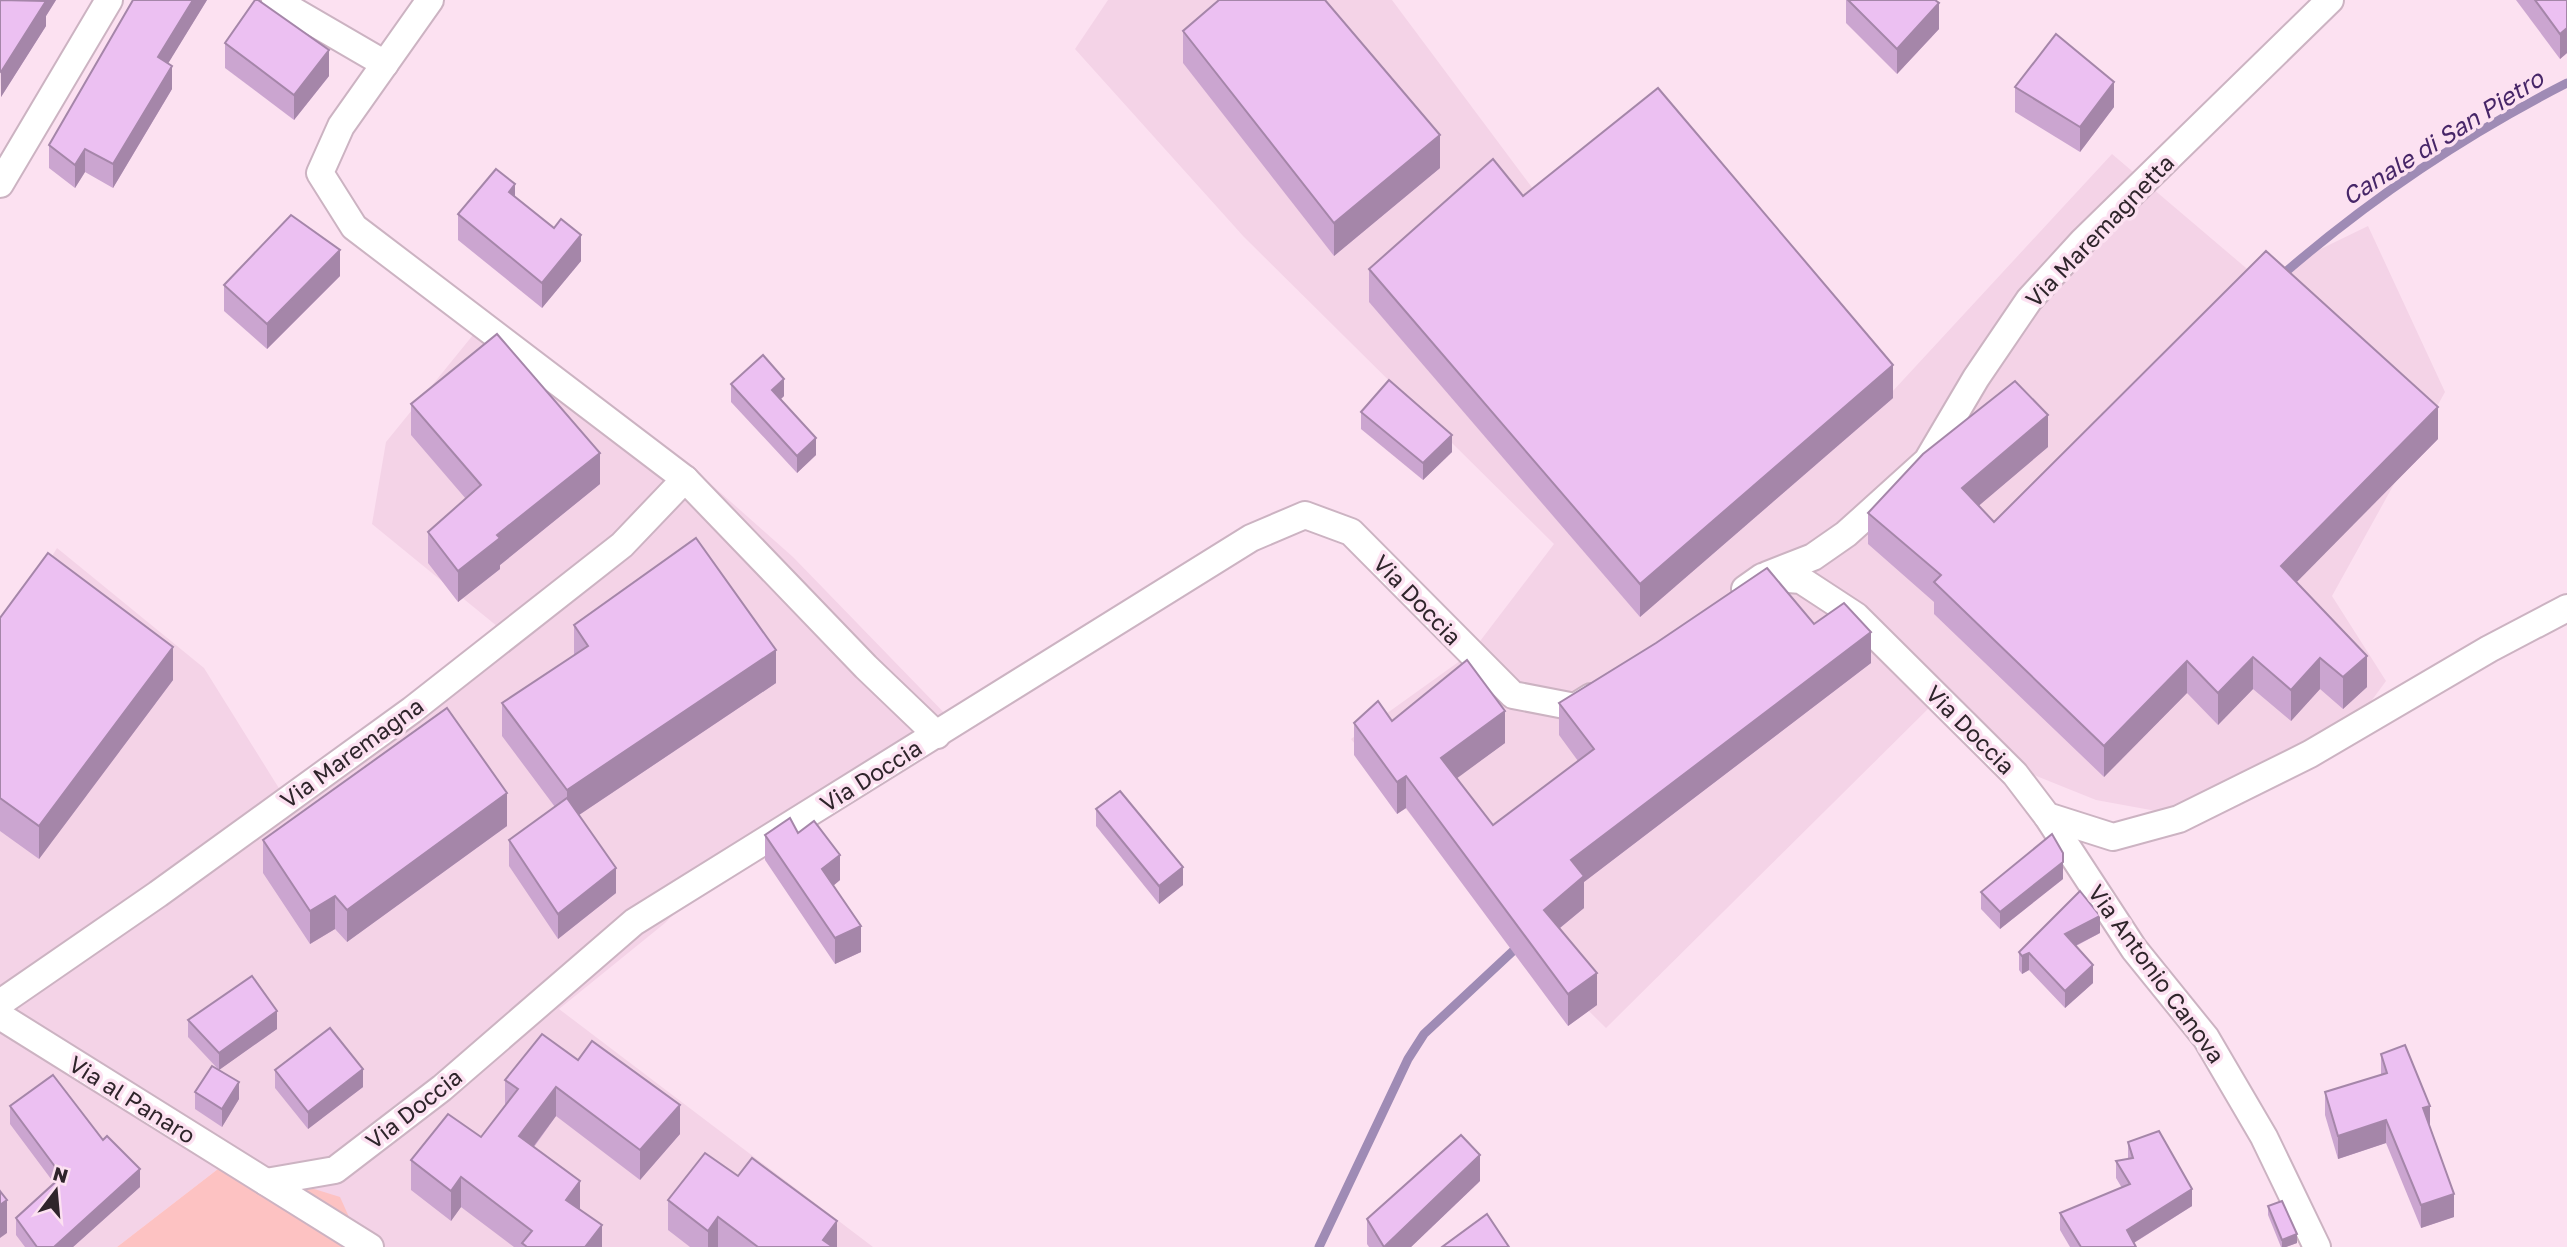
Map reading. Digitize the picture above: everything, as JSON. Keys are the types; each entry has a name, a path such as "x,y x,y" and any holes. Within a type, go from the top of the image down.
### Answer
{"street":[{"path":"0,184 109,0"},
{"path":"275,0 385,64"},
{"path":"430,0 341,126 320,173 354,227 685,479 866,667 937,736"},
{"name":"Via Maremagnetta","path":"1762,577 1813,557 1846,534 1927,461 1976,378 2029,300 2083,241 2330,0"},
{"name":"Via Maremagna","path":"0,1003 158,894 412,710 622,545 685,479"},
{"name":"Via Doccia","path":"266,1182 335,1170 442,1088 634,922 937,736 1251,538 1305,515 1351,532 1513,695 1575,707 1617,681"},
{"path":"1720,607 1762,577"},
{"name":"Via Doccia","path":"1762,577 1801,580 1856,616 2015,774 2047,816"},
{"path":"2047,816 2113,837 2179,820 2310,754 2489,649 2567,608"},
{"name":"Via Antonio Canova","path":"2047,816 2134,949 2206,1038 2264,1137 2317,1247"},
{"name":"Via al Panaro","path":"0,1016 370,1247"}],"shaded area":[{"path":"1108,0 1392,0 1548,209 1891,393 2112,154 2259,279 2368,226 2445,392 2332,596 2386,681 2353,726 2189,817 2096,800 2014,767 1936,701 1606,1028 1479,902 1351,739 1471,653 1554,544 1244,237 1075,49"},
{"path":"486,319 696,471 793,557 954,723 725,862 665,923 559,1009 873,1247 374,1247 227,1162 117,1247 0,1247 0,642 57,548 204,668 290,806 519,644 372,524 386,442"},
{"path":"227,1162 340,1197 358,1237 374,1247 117,1247"}],"building":[{"path":"0,0 46,1 1,72 0,71"},
{"path":"133,0 193,0 158,57 172,66 113,164 85,149 75,165 49,145"},
{"path":"255,0 329,50 294,95 225,43"},
{"path":"1219,0 1325,0 1440,135 1334,223 1183,31"},
{"path":"1848,0 1935,0 1939,3 1897,49"},
{"path":"2535,0 2567,0 2567,28 2560,34"},
{"path":"2056,34 2114,82 2080,127 2015,87"},
{"path":"1658,88 1893,365 1640,584 1369,269 1493,159 1523,196"},
{"path":"496,169 515,184 509,192 554,228 561,219 581,235 542,283 458,214"},
{"path":"291,215 340,250 267,324 224,285"},
{"path":"2266,251 2438,407 2281,566 2367,656 2343,677 2320,658 2291,690 2253,657 2218,693 2187,661 2104,746 1934,582 1941,575 1868,513 1923,454 2015,381 2048,415 1962,488 1994,522"},
{"path":"497,334 600,453 497,535 500,538 458,571 428,532 481,485 411,404"},
{"path":"763,355 784,379 772,390 816,438 797,456 731,384"},
{"path":"1389,380 1452,435 1423,463 1361,412"},
{"path":"696,538 776,650 567,790 502,703 588,646 574,625"},
{"path":"48,553 173,647 39,826 0,798 0,618"},
{"path":"1767,568 1814,624 1844,603 1871,632 1571,860 1584,876 1544,910 1597,973 1568,994 1406,776 1397,782 1354,723 1378,701 1392,721 1467,660 1505,711 1441,758 1493,825 1594,749 1559,703 1656,643"},
{"path":"447,708 507,793 347,910 335,896 310,911 263,840"},
{"path":"1120,791 1183,867 1159,886 1096,809"},
{"path":"567,798 616,868 558,914 509,840"},
{"path":"790,818 798,833 814,821 840,855 822,869 861,926 835,938 765,835"},
{"path":"2052,834 2063,853 2063,862 2000,912 1981,892"},
{"path":"2080,891 2100,916 2065,934 2093,965 2065,991 2029,953 2022,956 2019,952"},
{"path":"252,976 277,1011 219,1053 188,1020"},
{"path":"330,1028 363,1069 308,1112 275,1070"},
{"path":"542,1034 578,1060 592,1041 680,1105 640,1150 556,1087 519,1136 580,1181 566,1200 602,1225 585,1247 527,1247 522,1243 532,1231 461,1177 451,1191 411,1160 448,1114 481,1137 518,1089 505,1080"},
{"path":"2405,1045 2430,1106 2423,1108 2454,1194 2421,1205 2386,1120 2338,1136 2325,1092 2387,1073 2381,1054"},
{"path":"212,1066 239,1082 222,1109 195,1092"},
{"path":"53,1075 103,1140 107,1136 140,1169 54,1247 37,1247 16,1218 62,1176 10,1106"},
{"path":"2159,1131 2192,1189 2127,1230 2136,1247 2081,1247 2060,1213 2130,1184 2116,1161 2133,1158 2128,1142"},
{"path":"1461,1135 1480,1155 1384,1247 1367,1219"},
{"path":"705,1153 738,1176 752,1158 837,1221 823,1240 833,1247 758,1247 718,1217 708,1231 668,1200"},
{"path":"0,1191 7,1200 0,1205"},
{"path":"2282,1201 2297,1234 2282,1240 2268,1206"},
{"path":"1487,1214 1509,1247 1442,1247"}],"waterway":[{"name":"Canale di San Pietro","path":"2281,276 2314,248 2418,171 2491,125 2567,83"},
{"name":"Canale di San Pietro","path":"1319,1247 1408,1059 1424,1034 1513,951"}]}
